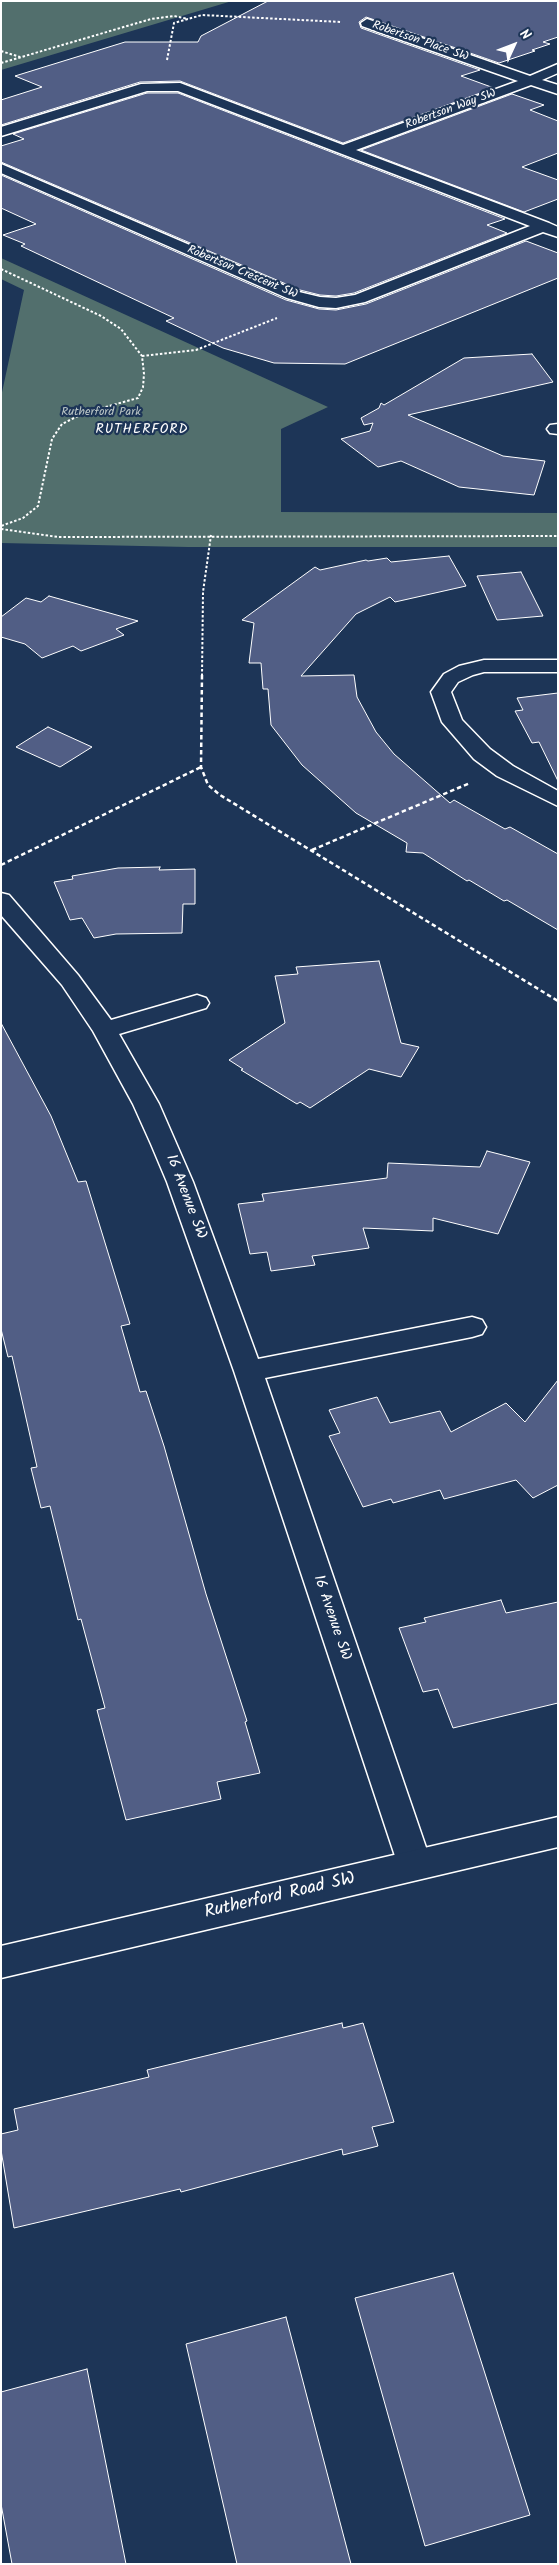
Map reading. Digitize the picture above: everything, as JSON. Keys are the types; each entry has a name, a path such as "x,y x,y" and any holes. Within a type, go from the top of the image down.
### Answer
{"street":[{"name":"Robertson Place SW","path":"367,23 558,90"},
{"name":"Robertson Way SW","path":"344,149 531,80 558,68"},
{"name":"Robertson Crescent SW","path":"1,132 139,88 162,86 188,89 551,229"},
{"name":"Robertson Crescent SW","path":"1,168 293,296 319,302 336,303 359,299 551,229"},
{"path":"558,666 484,666 466,670 445,684 441,692 444,705 452,722 465,738 505,771 558,800"},
{"name":"16 Avenue SW","path":"1,900 70,980 106,1030 146,1104 180,1182 248,1371 415,1865"},
{"path":"106,1030 197,1003"},
{"path":"248,1371 472,1328"},
{"name":"Rutherford Road SW","path":"1,1962 558,1832"}],"path":[{"path":"162,86 174,23 202,15 367,23"},
{"path":"1,63 160,17 188,19"},
{"path":"1,51 21,57"},
{"path":"1,269 112,323 130,338 142,356 143,386 138,398 84,413 62,424 52,439 38,506 23,518 1,528"},
{"path":"142,356 196,350 319,302"},
{"path":"1,528 58,537 211,535 558,536"},
{"path":"211,535 203,592 201,767 208,785 220,795 558,1001"},
{"path":"1,865 201,767"},
{"path":"312,850 479,779 505,771"}],"green space":[{"path":"1,1 232,1 1,70"},
{"name":"Rutherford Park","path":"1,258 328,407 281,429 281,512 558,513 558,547 188,547 1,543 1,397 24,290 1,279"}],"building":[{"path":"268,1 558,1 558,37 543,42 550,44 532,50 535,51 499,63 366,17 359,22 361,28 480,70 461,76 494,88 343,143 180,81 140,82 1,125 1,100 42,87 15,76 125,42 198,42 201,36"},
{"path":"147,93 178,93 505,219 487,225 507,233 354,293 336,296 320,295 300,290 1,162 1,146 24,139 13,134"},
{"path":"512,94 544,105 530,110 558,121 558,153 522,167 558,180 558,199 524,212 361,150"},
{"path":"1,175 286,300 319,309 336,310 366,304 526,241 558,253 558,278 345,364 274,363 223,348 166,321 174,318 21,246 25,244 3,235 36,224 1,208"},
{"path":"532,354 553,382 408,415 503,456 545,461 534,495 459,487 401,461 378,467 341,439 370,431 373,423 364,425 361,418 379,408 381,403 384,405 464,358"},
{"path":"449,556 466,586 395,602 390,597 356,614 301,676 354,675 357,697 376,732 394,754 450,803 454,800 505,829 510,827 558,854 558,930 507,900 504,901 469,880 467,881 423,853 406,852 407,843 356,813 302,765 271,725 268,689 263,689 261,663 249,663 254,623 242,620 315,567 320,570 366,560 387,558 391,562"},
{"path":"521,572 543,616 497,620 477,576"},
{"path":"49,596 138,621 116,629 124,635 81,651 73,646 42,658 25,644 1,637 1,617 26,598 41,602"},
{"path":"558,693 558,781 539,742 532,743 515,711 523,710 517,698"},
{"path":"48,727 92,747 60,767 16,747"},
{"path":"160,867 159,870 195,869 195,904 183,904 182,933 116,934 94,938 82,918 70,920 54,882 73,879 72,876 118,868"},
{"path":"379,961 401,1043 419,1047 401,1077 369,1069 310,1108 300,1102 297,1104 241,1070 243,1069 229,1060 285,1023 275,976 298,974 296,967"},
{"path":"1,1023 51,1116 78,1182 86,1181 130,1324 121,1326 140,1392 146,1391 164,1446 206,1594 247,1721 245,1722 260,1773 217,1782 221,1799 126,1820 97,1710 105,1708 81,1619 78,1620 50,1506 41,1508 31,1468 37,1467 12,1356 8,1357 1,1329"},
{"path":"487,1151 530,1162 498,1234 433,1218 433,1231 363,1228 369,1248 312,1256 315,1265 271,1271 267,1252 250,1254 238,1204 264,1201 262,1194 387,1178 388,1163 480,1167"},
{"path":"558,1380 558,1485 533,1498 516,1480 444,1499 440,1490 393,1503 391,1499 363,1507 329,1436 340,1433 329,1410 377,1397 390,1423 440,1411 451,1432 506,1403 525,1422"},
{"path":"501,1600 506,1613 558,1602 558,1703 453,1728 438,1689 423,1692 399,1628 426,1622 424,1618"},
{"path":"342,2023 343,2028 363,2023 394,2122 372,2127 378,2146 343,2155 342,2149 181,2192 180,2189 14,2228 1,2150 1,2134 18,2130 14,2109 149,2077 147,2070"},
{"path":"453,2273 530,2515 425,2546 355,2298"},
{"path":"286,2317 351,2564 237,2564 186,2344"},
{"path":"87,2369 126,2564 12,2564 1,2504 1,2392"}],"district":[{"name":"RUTHERFORD","path":"142,431"}]}
